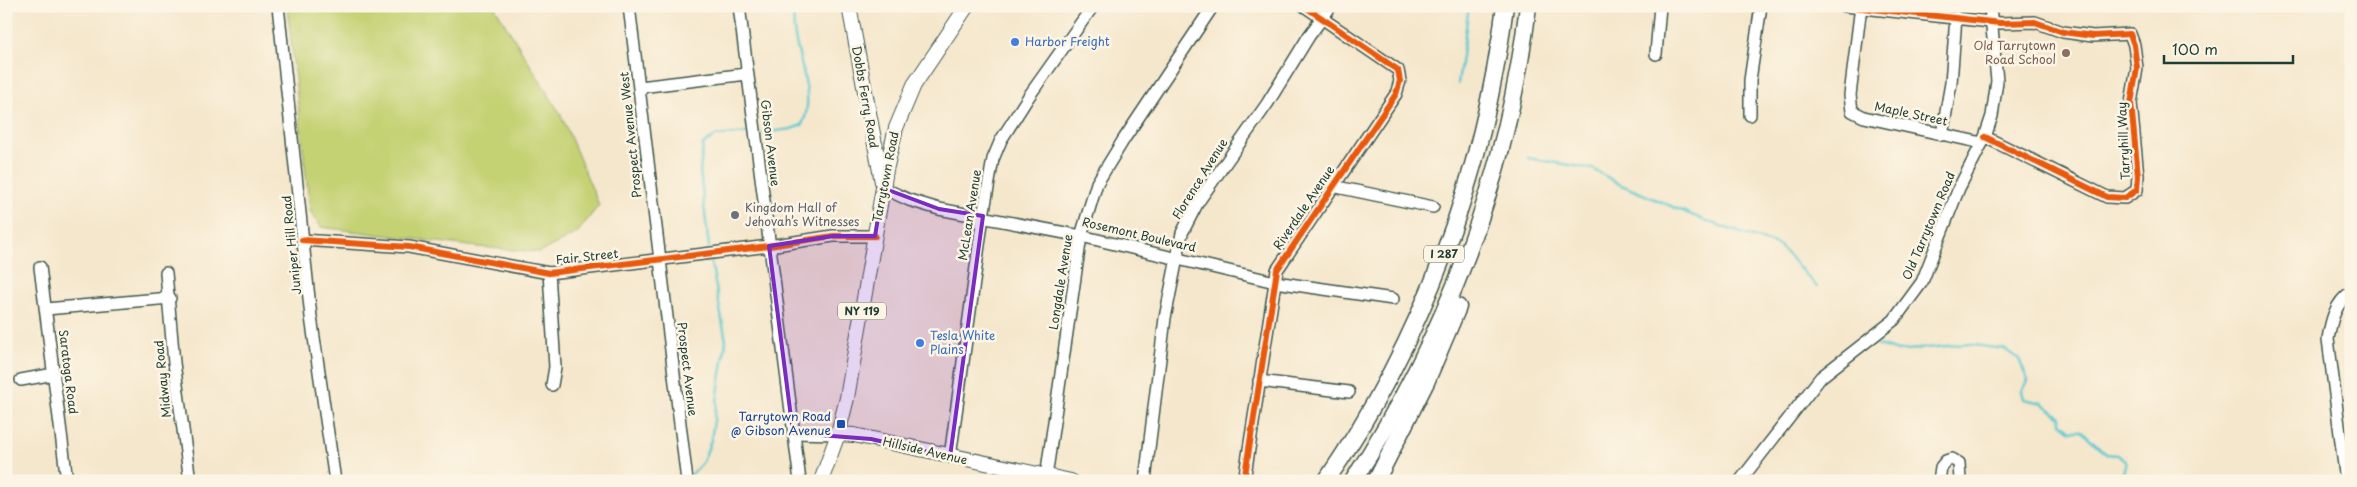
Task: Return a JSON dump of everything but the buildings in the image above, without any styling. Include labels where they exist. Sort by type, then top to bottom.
[{"type":"highway","name":"I 287","points":[[1326,481],[1364,421],[1394,366],[1444,254],[1464,195],[1480,137],[1494,77],[1505,6]]},
{"type":"highway","name":"I 287","points":[[1353,481],[1399,404],[1441,320],[1465,262],[1485,202],[1510,112],[1528,6]]},
{"type":"highway","points":[[1376,481],[1439,352],[1474,266],[1493,203],[1510,112]]},
{"type":"main road","name":"Dobbs Ferry Road","points":[[849,6],[877,166],[883,188]]},
{"type":"main road","name":"Tarrytown Road","points":[[821,481],[838,434],[850,383],[892,142],[907,99],[967,6]]},
{"type":"main road","name":"Hillside Avenue","points":[[838,434],[854,435],[950,457],[1071,481]]},
{"type":"street","name":"Juniper Hill Road","points":[[278,6],[302,240],[335,481]]},
{"type":"street","name":"Prospect Avenue West","points":[[629,6],[659,260]]},
{"type":"street","name":"Gibson Avenue","points":[[740,6],[800,481]]},
{"type":"street","name":"McLean Avenue","points":[[950,457],[990,172],[1001,140],[1029,96],[1093,6]]},
{"type":"street","name":"Longdale Avenue","points":[[1046,477],[1082,236],[1097,184],[1124,139],[1213,6]]},
{"type":"street","points":[[1304,6],[1322,19]]},
{"type":"street","name":"Florence Avenue","points":[[1145,481],[1165,318],[1182,233],[1198,202],[1267,104],[1331,6]]},
{"type":"street","points":[[1656,54],[1660,6]]},
{"type":"street","points":[[1750,115],[1750,80],[1761,6]]},
{"type":"street","points":[[1845,6],[1992,22]]},
{"type":"street","name":"Old Tarrytown Road","points":[[1740,481],[1821,377],[1887,326],[1914,296],[1928,270],[1959,188],[1983,140],[1992,116],[1997,81],[1990,6]]},
{"type":"street","name":"Maple Street","points":[[1860,7],[1850,95],[1852,111],[1864,118],[1942,134],[1983,140]]},
{"type":"street","points":[[1942,134],[1951,82],[1956,17]]},
{"type":"street","name":"Riverdale Avenue","points":[[1244,481],[1277,270],[1283,258],[1396,94],[1400,81],[1398,70],[1322,19]]},
{"type":"street","name":"Tarryhill Way","points":[[1983,140],[2107,197],[2125,198],[2137,190],[2138,176],[2131,103],[2136,68],[2134,44],[2130,34],[2093,36],[2062,32],[2035,22],[1992,22]]},
{"type":"street","points":[[640,88],[748,74]]},
{"type":"street","points":[[1332,186],[1433,207]]},
{"type":"street","name":"Rosemont Boulevard","points":[[883,188],[909,200],[938,209],[1082,236],[1274,282],[1393,299]]},
{"type":"street","name":"Fair Street","points":[[302,240],[409,247],[549,272],[659,260],[833,236],[875,236]]},
{"type":"street","name":"Prospect Avenue","points":[[659,260],[687,481]]},
{"type":"street","name":"Saratoga Road","points":[[40,267],[67,481]]},
{"type":"street","points":[[549,272],[555,367],[552,385]]},
{"type":"street","name":"Midway Road","points":[[166,273],[170,298],[174,363],[190,481]]},
{"type":"street","points":[[2346,481],[2328,339],[2330,323],[2338,305],[2351,292]]},
{"type":"street","points":[[46,309],[170,298]]},
{"type":"street","points":[[21,380],[54,374]]},
{"type":"street","points":[[1259,381],[1349,392]]},
{"type":"street","points":[[793,433],[838,434]]},
{"type":"street","points":[[1939,481],[1941,467],[1946,461],[1952,459],[1959,463],[1960,481]]},
{"type":"highlighted area","points":[[883,188],[939,209],[983,216],[950,457],[871,439],[793,433],[769,246],[833,236],[875,236]]},
{"type":"green space","points":[[287,6],[494,6],[561,115],[599,205],[577,233],[540,252],[477,247],[321,227],[310,211]]},
{"type":"waterway","points":[[762,133],[791,129],[802,125],[806,111],[805,81],[793,21],[795,6]]},
{"type":"waterway","points":[[1458,84],[1469,6]]},
{"type":"waterway","points":[[709,247],[700,171],[703,145],[715,136],[748,133]]},
{"type":"waterway","points":[[1528,158],[1593,169],[1619,184],[1706,221],[1780,246],[1817,287]]},
{"type":"waterway","points":[[691,475],[703,462],[711,440],[726,341],[711,261]]},
{"type":"waterway","points":[[1878,345],[1898,351],[1966,344],[2004,349],[2019,359],[2028,381],[2022,391],[2024,399],[2042,403],[2061,417],[2061,423],[2071,431],[2082,431],[2106,454],[2118,455],[2126,461],[2121,481]]},
{"type":"cycle path","points":[[1244,481],[1277,270],[1396,94],[1400,81],[1398,70],[1304,6]]},
{"type":"cycle path","points":[[1845,6],[2000,23],[2035,22],[2063,32],[2093,36],[2130,34],[2134,45],[2137,68],[2131,103],[2138,176],[2137,190],[2125,198],[2107,197],[1985,137]]},
{"type":"cycle path","points":[[302,240],[409,247],[549,273],[769,246],[833,236],[875,236]]},
{"type":"place","name":"Harbor Freight","points":[[1015,42]]},
{"type":"place","name":"Old Tarrytown Road School","points":[[2066,53]]},
{"type":"place","name":"Kingdom Hall of Jehovah’s Witnesses","points":[[735,215]]},
{"type":"place","name":"Tesla White Plains","points":[[920,343]]},
{"type":"place","name":"Tarrytown Road @ Gibson Avenue","points":[[841,424]]}]
